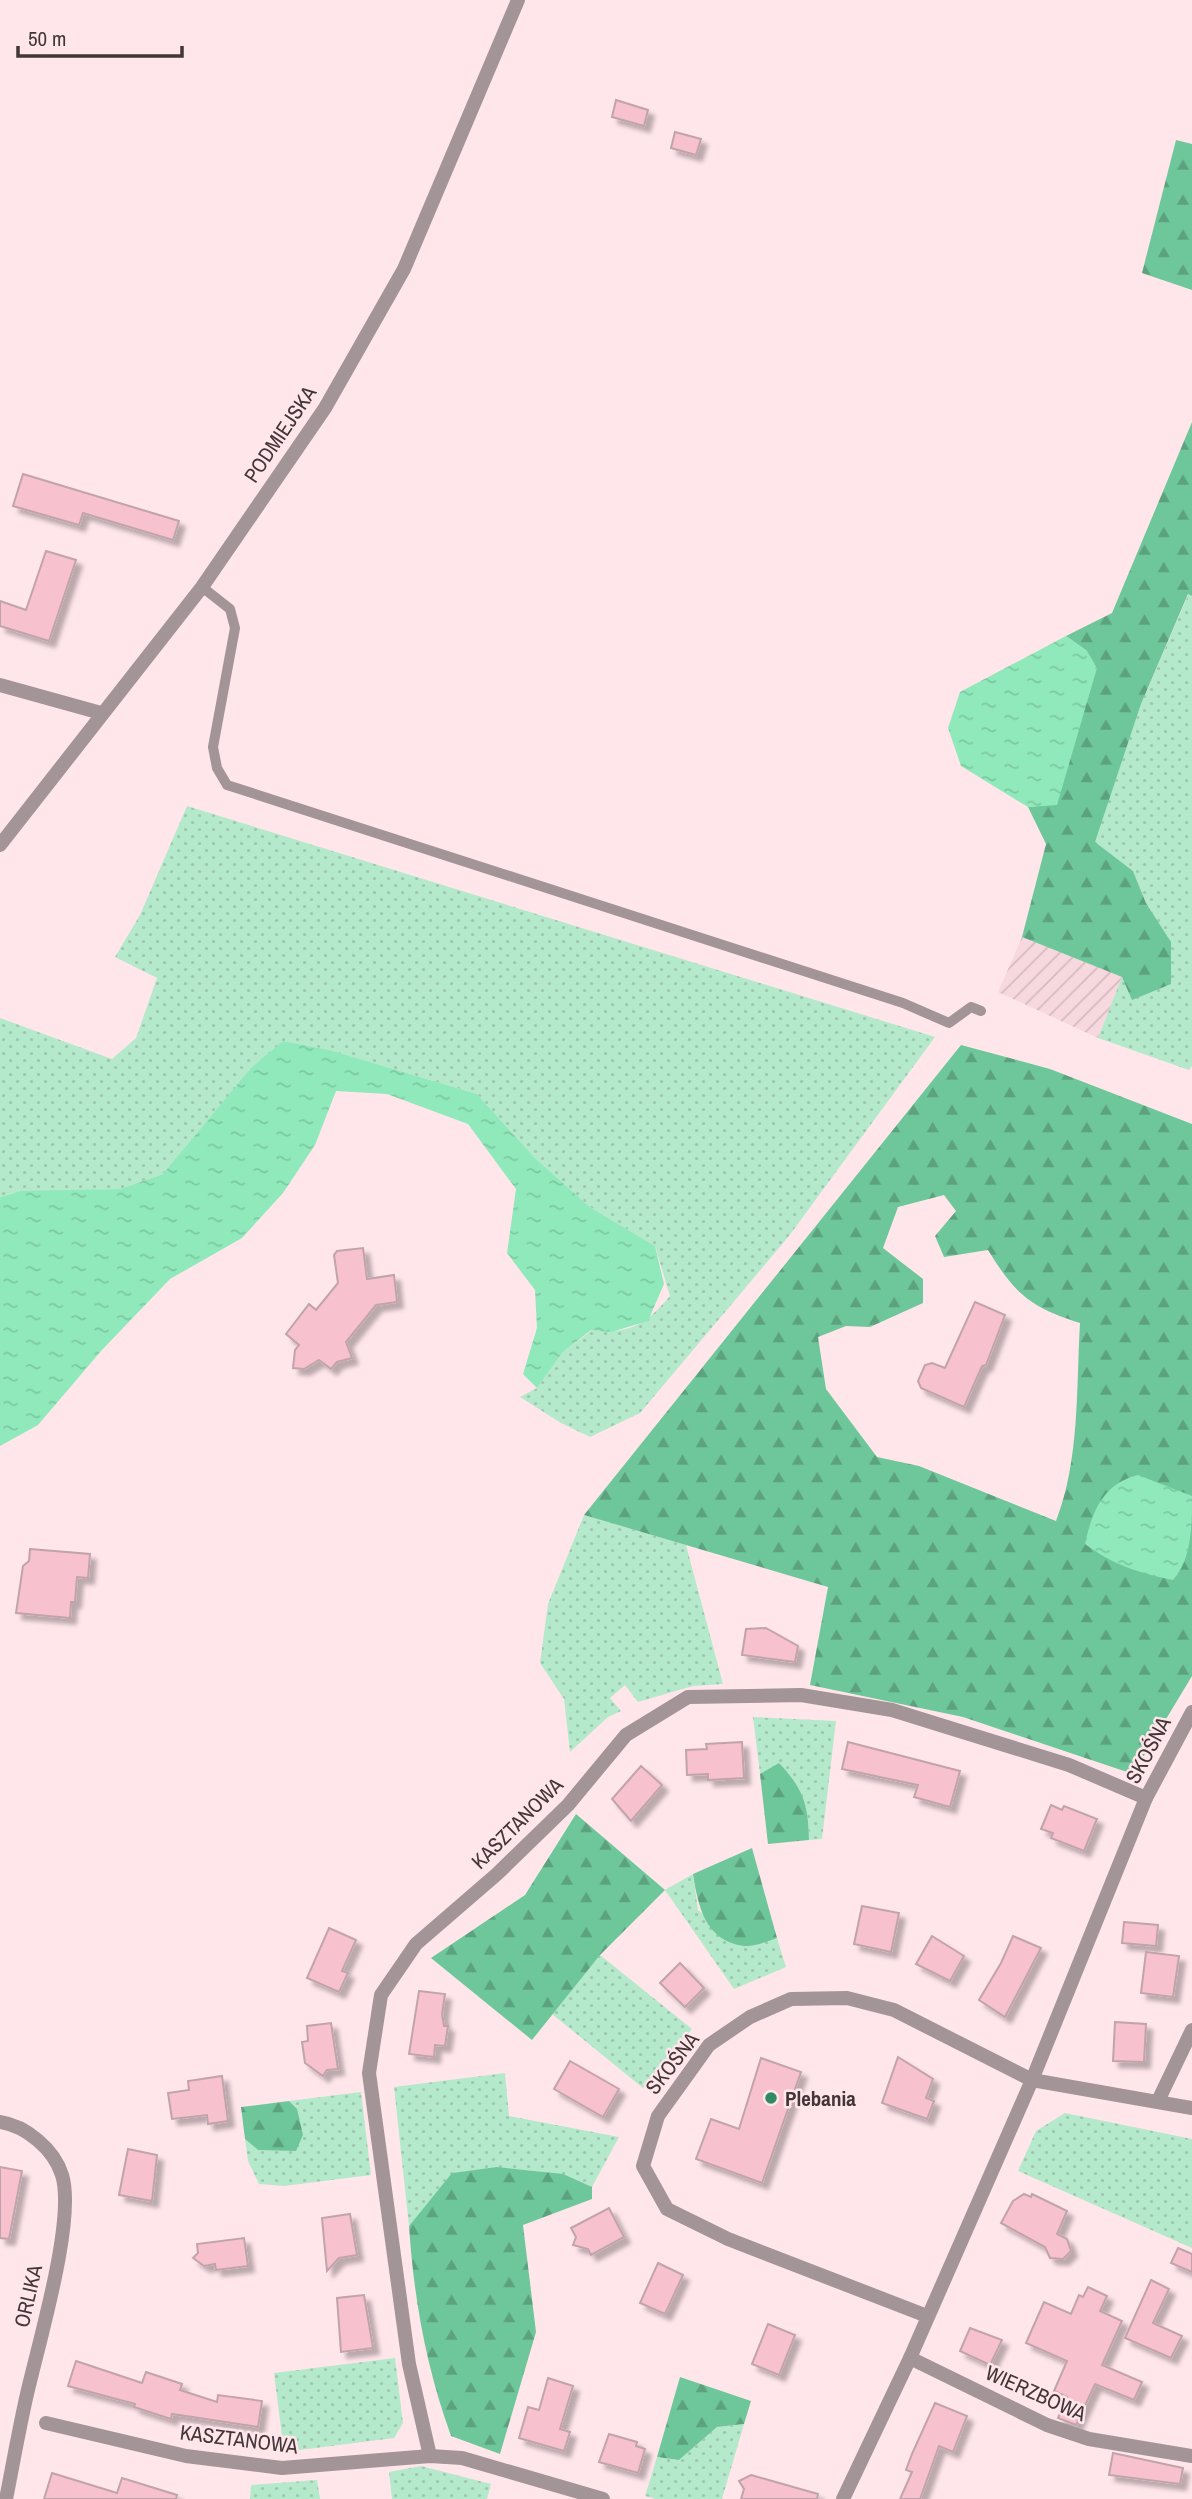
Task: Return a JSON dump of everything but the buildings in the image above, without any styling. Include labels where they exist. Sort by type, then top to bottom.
[{"type":"street","name":"PODMIEJSKA","points":[[0,845],[202,587],[325,408],[404,270],[518,0]]},
{"type":"street","points":[[0,685],[101,713]]},
{"type":"street","name":"KASZTANOWA","points":[[430,2456],[409,2364],[369,2073],[381,1995],[416,1944],[497,1874],[568,1805],[626,1735],[688,1697],[801,1695],[892,1710],[1069,1765],[1146,1798]]},
{"type":"street","name":"SKOŚNA","points":[[844,2499],[910,2358],[1032,2080],[1146,1798],[1192,1712]]},
{"type":"street","name":"SKOŚNA","points":[[927,2316],[728,2239],[667,2209],[643,2166],[658,2116],[709,2045],[750,2017],[791,1999],[847,1998],[894,2010],[1032,2080]]},
{"type":"street","points":[[1158,2101],[1192,2030]]},
{"type":"street","points":[[1032,2080],[1192,2108]]},
{"type":"street","name":"ORLIKA","points":[[0,2122],[9,2123],[45,2145],[62,2175],[64,2212],[57,2264],[6,2499]]},
{"type":"street","name":"WIERZBOWA","points":[[910,2358],[1058,2428],[1089,2439],[1192,2456]]},
{"type":"street","name":"KASZTANOWA","points":[[46,2423],[186,2456],[282,2468],[430,2456],[462,2458],[603,2499]]},
{"type":"lane","points":[[202,587],[230,609],[235,628],[213,747],[217,768],[227,785],[903,1003],[950,1023],[971,1007],[981,1011]]},
{"type":"shaded area","points":[[1189,593],[1192,596],[1192,1066],[1189,1070],[1098,1038],[1122,977],[1171,943],[1146,903],[1133,871],[1094,842],[1141,704]]},
{"type":"shaded area","points":[[187,806],[935,1037],[789,1236],[640,1413],[590,1437],[561,1423],[520,1397],[537,1388],[562,1353],[592,1330],[627,1329],[645,1321],[670,1296],[655,1246],[590,1207],[535,1158],[477,1094],[330,1050],[283,1041],[163,1174],[120,1189],[13,1193],[0,1197],[0,1018],[112,1059],[136,1038],[157,978],[115,957],[140,915]]},
{"type":"shaded area","points":[[1022,937],[1122,977],[1098,1038],[998,992]]},
{"type":"shaded area","points":[[584,1515],[686,1545],[723,1684],[693,1686],[638,1702],[625,1685],[610,1698],[621,1711],[608,1717],[570,1752],[564,1699],[540,1663],[548,1604]]},
{"type":"shaded area","points":[[753,1717],[836,1721],[822,1839],[809,1840],[803,1799],[794,1782],[779,1764],[760,1774]]},
{"type":"shaded area","points":[[693,1874],[698,1910],[744,1946],[777,1938],[786,1967],[734,1989],[665,1890]]},
{"type":"shaded area","points":[[600,1955],[692,2029],[643,2088],[552,2014]]},
{"type":"shaded area","points":[[505,2073],[509,2116],[619,2137],[592,2187],[558,2175],[523,2170],[488,2169],[453,2173],[409,2226],[394,2087]]},
{"type":"shaded area","points":[[361,2092],[371,2175],[284,2186],[259,2184],[248,2161],[245,2139],[258,2150],[297,2110],[289,2101]]},
{"type":"shaded area","points":[[1065,2113],[1192,2139],[1192,2248],[1018,2171],[1036,2131]]},
{"type":"shaded area","points":[[395,2358],[403,2423],[394,2438],[284,2452],[274,2373]]},
{"type":"shaded area","points":[[744,2424],[722,2499],[656,2499],[645,2496],[657,2457],[679,2460],[717,2427]]},
{"type":"shaded area","points":[[421,2466],[491,2484],[487,2499],[392,2499],[389,2472]]},
{"type":"shaded area","points":[[317,2480],[320,2499],[250,2499],[251,2485]]},
{"type":"green space","points":[[1176,140],[1192,144],[1192,290],[1142,273]]},
{"type":"green space","points":[[1192,422],[1192,596],[1188,594],[1141,704],[1095,842],[1133,871],[1146,903],[1171,942],[1171,984],[1132,1000],[1122,977],[1022,937],[1046,844],[1028,807],[1057,804],[1087,651],[1066,636],[1112,613]]},
{"type":"green space","points":[[961,1045],[1050,1069],[1192,1124],[1192,1676],[1133,1774],[963,1717],[810,1685],[828,1587],[584,1515]],"holes":[[[944,1195],[956,1211],[935,1236],[944,1257],[988,1250],[1007,1278],[1025,1297],[1048,1311],[1080,1323],[1073,1449],[1064,1497],[1056,1521],[919,1466],[877,1457],[826,1389],[818,1337],[846,1326],[870,1327],[923,1303],[923,1279],[883,1248],[898,1207]]]},
{"type":"green space","points":[[779,1763],[794,1781],[803,1798],[809,1840],[768,1844],[760,1774]]},
{"type":"green space","points":[[576,1814],[665,1890],[600,1955],[532,2040],[431,1958],[525,1895]]},
{"type":"green space","points":[[752,1848],[777,1938],[744,1946],[731,1943],[712,1929],[701,1910],[693,1874]]},
{"type":"green space","points":[[289,2101],[297,2109],[303,2135],[296,2151],[258,2150],[245,2139],[241,2107]]},
{"type":"green space","points":[[497,2167],[563,2174],[592,2187],[592,2199],[523,2225],[536,2332],[500,2454],[451,2436],[422,2332],[409,2226],[452,2173]]},
{"type":"green space","points":[[680,2377],[751,2401],[744,2424],[717,2427],[679,2460],[657,2457]]},
{"type":"water","points":[[1066,636],[1087,651],[1097,668],[1057,805],[1028,807],[961,766],[948,728],[960,692]]},
{"type":"water","points":[[283,1041],[330,1050],[477,1094],[535,1158],[590,1207],[655,1246],[664,1284],[648,1321],[611,1332],[591,1330],[562,1353],[537,1388],[523,1374],[537,1328],[535,1290],[507,1253],[516,1189],[468,1124],[387,1094],[336,1091],[315,1145],[283,1193],[242,1238],[170,1279],[101,1351],[38,1425],[0,1446],[0,1197],[21,1191],[120,1189],[163,1174],[251,1068]]},
{"type":"water","points":[[1138,1475],[1192,1496],[1187,1552],[1173,1580],[1127,1567],[1106,1558],[1085,1544],[1091,1521],[1101,1500],[1116,1485]]},
{"type":"place","name":"Plebania","points":[[771,2098]]}]
